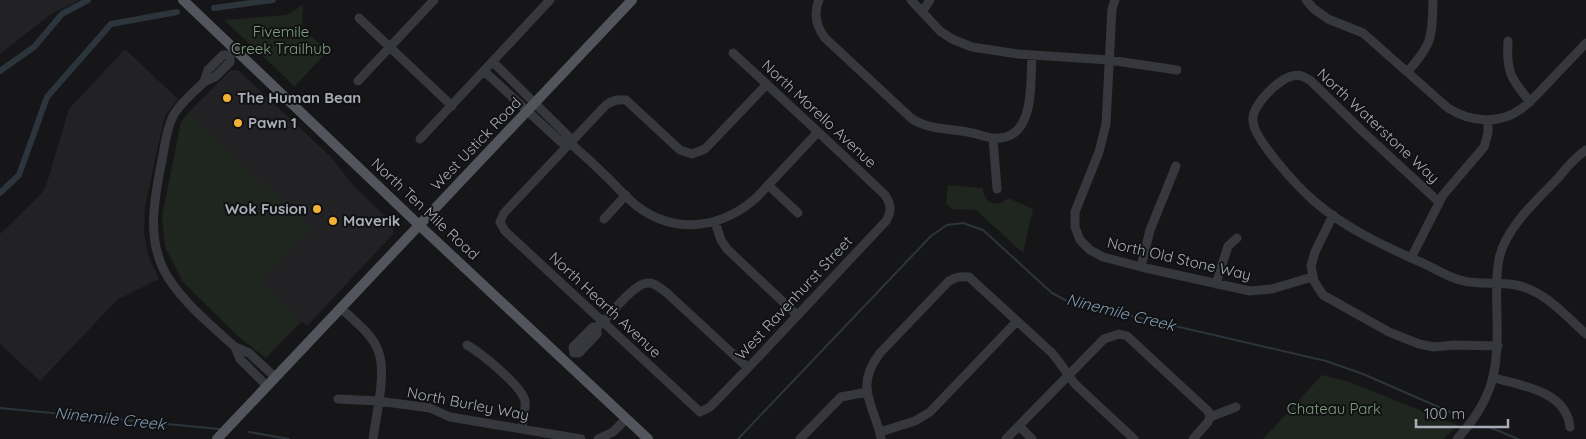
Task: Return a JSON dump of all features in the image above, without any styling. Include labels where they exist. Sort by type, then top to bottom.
[{"type":"main road","name":"North Ten Mile Road","points":[[182,0],[233,52],[648,439]]},
{"type":"main road","name":"West Ustick Road","points":[[217,439],[632,0]]},
{"type":"street","points":[[358,81],[434,0]]},
{"type":"street","points":[[420,139],[550,0]]},
{"type":"street","points":[[819,0],[816,18],[825,38],[911,118],[923,126],[967,132],[993,138],[1010,136],[1022,126],[1025,120],[1032,55]]},
{"type":"street","points":[[910,0],[940,31],[965,45],[979,49],[1032,55],[1109,60],[1177,70]]},
{"type":"street","points":[[922,12],[930,0]]},
{"type":"street","name":"North Old Stone Way","points":[[1115,0],[1112,9],[1107,110],[1103,138],[1077,206],[1075,227],[1080,240],[1090,250],[1103,257],[1216,284],[1257,291],[1272,289],[1312,278]]},
{"type":"street","points":[[1306,0],[1314,9],[1328,19],[1363,33],[1454,112],[1467,117],[1488,120],[1509,116],[1522,109],[1586,43]]},
{"type":"street","points":[[1408,71],[1422,55],[1429,42],[1432,28],[1433,0]]},
{"type":"street","points":[[359,18],[452,106]]},
{"type":"street","points":[[1508,41],[1508,70],[1514,83],[1530,102]]},
{"type":"street","points":[[233,52],[223,55],[208,70],[204,82],[174,114],[168,126],[153,206],[155,242],[168,278],[186,300],[235,347],[249,353],[275,377]]},
{"type":"street","name":"North Morello Avenue","points":[[734,53],[885,195]]},
{"type":"street","points":[[493,62],[568,136],[570,143],[626,196],[642,210],[662,219],[690,224],[715,222],[746,206],[818,132]]},
{"type":"street","points":[[484,71],[561,142],[570,143]]},
{"type":"street","name":"North Waterstone Way","points":[[1333,215],[1304,192],[1281,167],[1256,132],[1252,121],[1254,109],[1259,102],[1288,77],[1296,75],[1311,80],[1439,202]]},
{"type":"street","points":[[570,143],[606,105],[619,99],[626,100],[680,150],[692,154],[704,150],[767,84]]},
{"type":"street","points":[[1410,258],[1447,188],[1484,147],[1488,133],[1488,120]]},
{"type":"street","points":[[993,138],[997,189]]},
{"type":"street","name":"North Hearth Avenue","points":[[570,143],[504,213],[500,222],[505,230],[600,324],[700,412]]},
{"type":"street","points":[[1457,439],[1479,413],[1494,378],[1498,346],[1496,283],[1500,258],[1507,238],[1531,206],[1578,156],[1586,150]]},
{"type":"street","points":[[1141,267],[1150,230],[1176,166]]},
{"type":"street","points":[[768,185],[798,213]]},
{"type":"street","name":"West Ravenhurst Street","points":[[700,412],[710,407],[748,368],[886,221],[891,208],[885,195]]},
{"type":"street","points":[[604,218],[626,196]]},
{"type":"street","points":[[1498,346],[1454,345],[1434,347],[1410,341],[1389,332],[1324,295],[1312,278],[1312,259],[1333,215],[1392,250],[1460,280],[1474,283],[1516,284],[1537,292],[1554,304],[1586,334]]},
{"type":"street","points":[[715,222],[721,240],[727,248],[797,315]]},
{"type":"street","points":[[1216,284],[1228,246],[1237,238]]},
{"type":"street","points":[[1017,322],[930,412],[881,436],[867,392],[870,372],[880,353],[949,282],[955,277],[962,276],[969,277],[1052,353],[1061,363],[1068,376],[1134,439]]},
{"type":"street","points":[[566,362],[574,353],[579,353],[598,334],[600,324],[637,287],[646,283],[655,284],[667,293],[748,368]]},
{"type":"street","points":[[341,308],[370,336],[381,358],[382,371],[373,439]]},
{"type":"street","points":[[1006,439],[1104,339],[1119,334],[1127,336],[1208,412],[1210,417]]},
{"type":"street","points":[[466,346],[479,352],[522,394],[525,408],[522,429]]},
{"type":"street","points":[[235,347],[240,359],[267,386]]},
{"type":"street","points":[[1494,378],[1538,390],[1549,396],[1566,411],[1570,427]]},
{"type":"street","points":[[800,439],[841,397],[867,392]]},
{"type":"street","name":"North Burley Way","points":[[338,398],[430,408],[450,417],[582,439]]},
{"type":"street","points":[[1193,439],[1210,417],[1236,407]]},
{"type":"street","points":[[598,439],[612,432],[626,418]]},
{"type":"street","points":[[1018,426],[1032,439]]},
{"type":"shaded area","points":[[0,0],[80,0],[51,14],[0,54]]},
{"type":"shaded area","points":[[125,49],[178,99],[167,113],[163,123],[145,207],[144,232],[148,255],[159,279],[117,300],[40,381],[0,344],[0,234],[40,195],[46,186],[69,109]]},
{"type":"shaded area","points":[[231,70],[239,71],[331,157],[353,185],[393,224],[393,234],[307,326],[261,283],[310,229],[189,112]]},
{"type":"green space","name":"Fivemile Creek Trailhub","points":[[303,5],[302,28],[328,51],[294,87],[224,20],[286,15]]},
{"type":"green space","points":[[189,112],[311,229],[262,282],[302,321],[266,358],[240,338],[183,282],[165,247],[162,216],[181,122]]},
{"type":"green space","points":[[948,185],[983,188],[988,201],[992,203],[1000,203],[1008,198],[1033,209],[1023,253],[976,210],[952,209],[946,203]]},
{"type":"green space","name":"Chateau Park","points":[[1322,375],[1347,381],[1457,425],[1444,439],[1263,439]]},
{"type":"waterway","points":[[0,71],[34,47],[62,14],[88,0]]},
{"type":"waterway","points":[[214,8],[273,0]]},
{"type":"waterway","points":[[0,193],[19,175],[47,97],[111,24],[177,12]]},
{"type":"waterway","name":"Ninemile Creek","points":[[738,439],[931,236],[947,225],[963,223],[983,230],[1052,293],[1067,301],[1326,361],[1363,374],[1457,415]]},
{"type":"waterway","name":"Ninemile Creek","points":[[0,408],[219,429]]},
{"type":"waterway","name":"Ninemile Creek","points":[[1489,427],[1518,439]]},
{"type":"waterway","name":"Ninemile Creek","points":[[249,432],[289,439]]},
{"type":"place","name":"The Human Bean","points":[[227,98]]},
{"type":"place","name":"Pawn 1","points":[[238,123]]},
{"type":"place","name":"Wok Fusion","points":[[317,209]]},
{"type":"place","name":"Maverik","points":[[333,221]]}]
